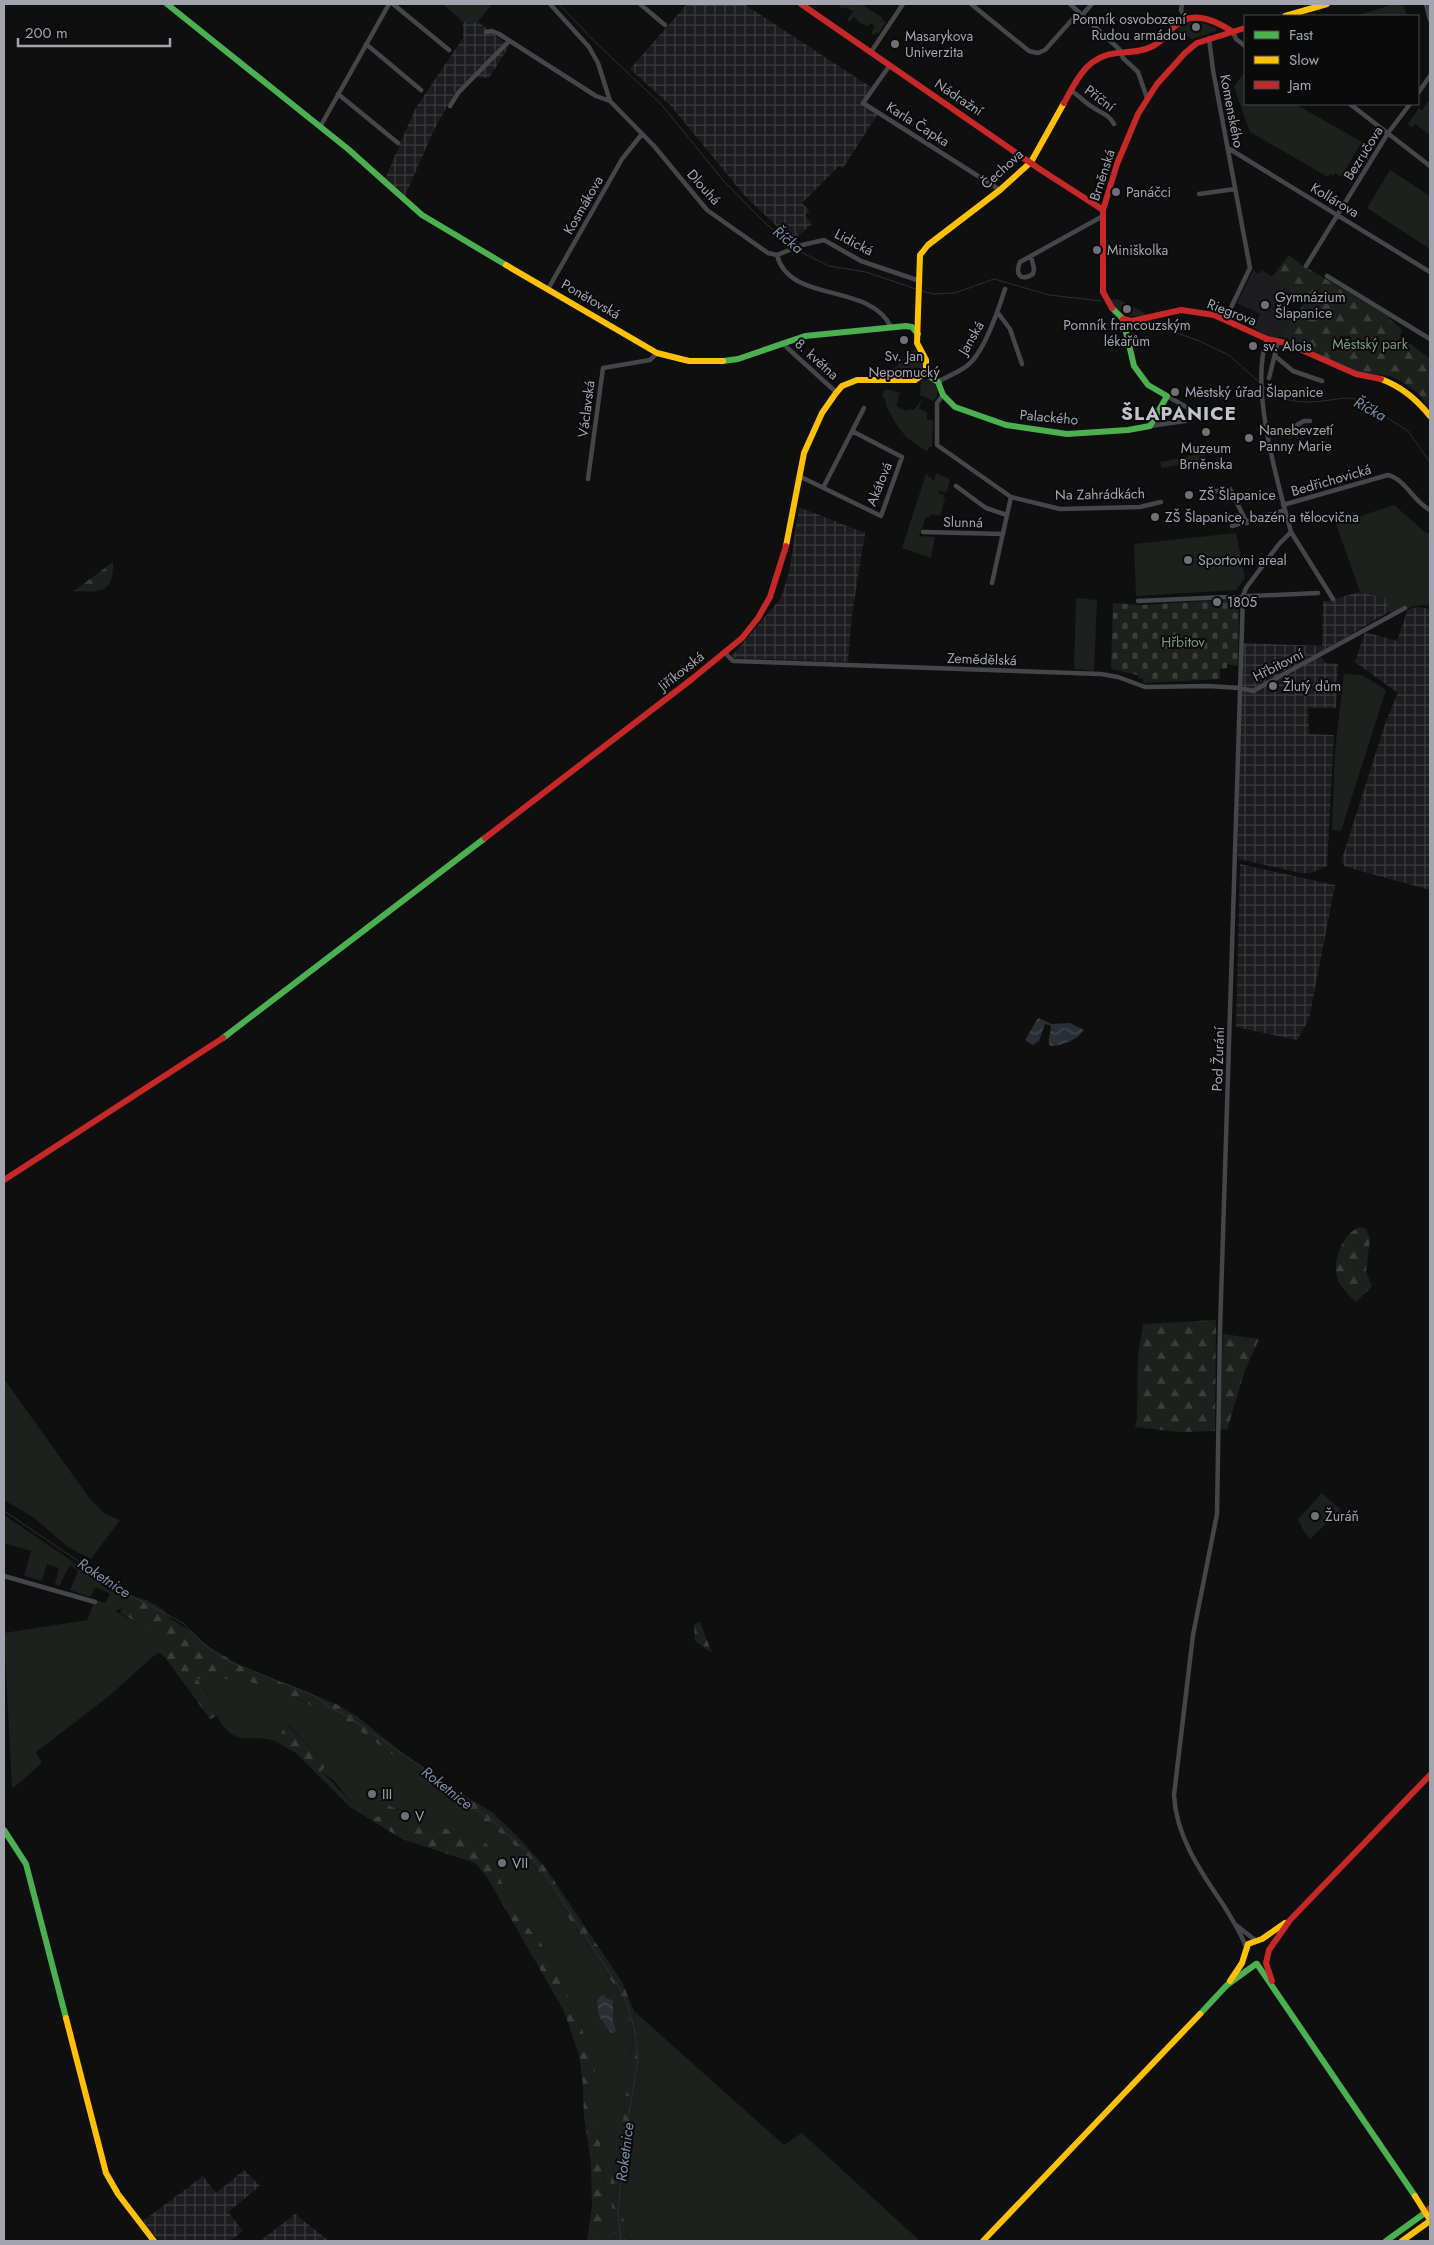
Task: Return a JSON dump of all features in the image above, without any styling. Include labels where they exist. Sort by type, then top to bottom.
[{"type":"main road","name":"Ponětovská","points":[[167,4],[320,127],[422,215],[657,354],[689,361],[720,361],[738,358],[805,336],[899,326]]},
{"type":"main road","name":"Nádražní","points":[[801,4],[1032,162],[1103,213]]},
{"type":"main road","points":[[1288,15],[1327,4]]},
{"type":"main road","points":[[1184,18],[1192,17],[1225,26],[1233,32]]},
{"type":"main road","name":"Čechova","points":[[925,373],[927,366],[919,350],[918,334],[920,255],[928,245],[1000,190],[1032,162],[1082,71],[1091,61],[1101,56],[1150,48],[1163,40],[1184,18]]},
{"type":"main road","name":"Brněnská","points":[[1124,319],[1110,306],[1103,292],[1103,213],[1117,164],[1138,114],[1167,71],[1197,44],[1209,38],[1244,28]]},
{"type":"main road","points":[[899,326],[912,321],[919,309]]},
{"type":"main road","name":"Riegrova","points":[[1124,319],[1132,321],[1181,310],[1214,315],[1267,339],[1286,343],[1356,374],[1397,385],[1416,399],[1430,416]]},
{"type":"main road","points":[[1124,319],[1131,360],[1134,366],[1148,385],[1167,396],[1150,426]]},
{"type":"main road","points":[[899,326],[912,326],[918,334]]},
{"type":"main road","points":[[836,392],[848,382],[892,379],[914,380],[925,373],[938,382],[943,395]]},
{"type":"main road","name":"Jiříkovská","points":[[4,1180],[234,1030],[742,638],[773,593],[779,576],[799,476],[809,438],[836,392]]},
{"type":"main road","name":"Palackého","points":[[943,395],[955,407],[1006,425],[1053,433],[1128,430],[1150,426]]},
{"type":"main road","points":[[1273,1984],[1266,1960],[1269,1950],[1290,1920],[1430,1775]]},
{"type":"main road","points":[[4,1830],[26,1864],[106,2173],[118,2194],[154,2241]]},
{"type":"main road","points":[[1227,1985],[1245,1951],[1257,1940],[1290,1920]]},
{"type":"main road","points":[[1257,1940],[1264,1943],[1269,1950]]},
{"type":"main road","points":[[1245,1951],[1249,1961],[1256,1964],[1273,1984],[1415,2196],[1429,2221],[1402,2241]]},
{"type":"main road","points":[[983,2241],[1227,1985],[1256,1964],[1266,1960]]},
{"type":"main road","points":[[1386,2241],[1422,2214]]},
{"type":"street","points":[[320,127],[389,4]]},
{"type":"street","points":[[394,4],[449,50]]},
{"type":"street","points":[[550,4],[589,47],[598,63],[610,100]]},
{"type":"street","points":[[640,4],[665,24]]},
{"type":"street","points":[[871,52],[903,4]]},
{"type":"street","points":[[971,4],[1029,51],[1038,53],[1045,50],[1092,4]]},
{"type":"street","points":[[1070,4],[1122,53],[1123,58],[1138,72],[1147,98]]},
{"type":"street","points":[[1182,4],[1181,10],[1184,18]]},
{"type":"street","points":[[1426,4],[1430,20]]},
{"type":"street","name":"Dlouhá","points":[[486,32],[492,31],[499,34],[596,96],[610,100],[654,146],[707,210],[768,253],[777,255]]},
{"type":"street","points":[[1233,32],[1236,39],[1244,45]]},
{"type":"street","name":"Komenského","points":[[1209,38],[1213,70],[1250,268],[1225,320]]},
{"type":"street","points":[[450,106],[458,93],[509,41]]},
{"type":"street","points":[[366,44],[421,90]]},
{"type":"street","name":"Karla Čapka","points":[[890,65],[863,103],[1000,190]]},
{"type":"street","points":[[1419,92],[1430,76]]},
{"type":"street","name":"Příční","points":[[1071,91],[1083,98],[1090,106],[1105,113],[1112,119],[1114,124]]},
{"type":"street","points":[[338,94],[398,143]]},
{"type":"street","points":[[1351,105],[1430,166]]},
{"type":"street","name":"Bezručova","points":[[1306,266],[1388,133],[1409,105]]},
{"type":"street","name":"Kosmákova","points":[[548,289],[622,159],[642,134]]},
{"type":"street","name":"Kollárova","points":[[1228,148],[1430,272]]},
{"type":"street","points":[[1199,194],[1235,189]]},
{"type":"street","points":[[1031,256],[1034,269],[1033,274],[1028,278],[1022,277],[1018,274],[1017,269],[1020,262],[1103,213]]},
{"type":"street","name":"Lidická","points":[[777,255],[802,245],[824,240],[861,261],[920,284]]},
{"type":"street","points":[[777,255],[779,266],[784,271],[806,284],[871,306],[883,314],[891,327]]},
{"type":"street","points":[[1327,276],[1430,339]]},
{"type":"street","name":"Janská","points":[[938,382],[967,367],[974,360],[998,312],[1005,288]]},
{"type":"street","points":[[998,312],[1010,329],[1022,364]]},
{"type":"street","points":[[1267,339],[1264,346],[1261,377],[1274,470],[1290,532],[1333,599]]},
{"type":"street","points":[[1269,378],[1278,342]]},
{"type":"street","name":"8. května","points":[[782,343],[836,392]]},
{"type":"street","name":"Václavská","points":[[588,479],[603,368],[650,360],[657,354]]},
{"type":"street","points":[[1275,356],[1294,371],[1322,381]]},
{"type":"street","name":"Na Zahrádkách","points":[[943,395],[937,403],[937,445],[1011,498],[1060,509],[1140,507],[1161,502]]},
{"type":"street","points":[[1150,426],[1185,421],[1189,418],[1188,408],[1167,396]]},
{"type":"street","points":[[824,486],[864,408]]},
{"type":"street","points":[[1268,433],[1288,430],[1304,421],[1310,421]]},
{"type":"street","name":"Akátová","points":[[799,476],[824,486],[882,516],[902,457],[852,430]]},
{"type":"street","name":"Bedřichovická","points":[[1284,507],[1388,475],[1394,476],[1418,501],[1430,510]]},
{"type":"street","points":[[956,486],[986,508],[1008,515]]},
{"type":"street","points":[[1211,492],[1230,489],[1247,523]]},
{"type":"street","points":[[992,583],[1011,498]]},
{"type":"street","points":[[1232,526],[1247,523],[1284,507]]},
{"type":"street","name":"Slunná","points":[[923,532],[1003,534]]},
{"type":"street","name":"Hřbitovní","points":[[1290,532],[1246,588],[1243,596],[1240,688],[1252,691],[1405,608]]},
{"type":"street","points":[[1138,600],[1318,593]]},
{"type":"street","name":"Zemědělská","points":[[724,652],[733,661],[1111,674],[1146,687],[1208,686],[1240,688]]},
{"type":"street","name":"Pod Žurání","points":[[1235,1924],[1182,1837],[1174,1795],[1193,1635],[1217,1514],[1240,688]]},
{"type":"street","points":[[4,1576],[95,1602]]},
{"type":"street","points":[[1235,1924],[1257,1940]]},
{"type":"street","points":[[1235,1924],[1245,1951]]},
{"type":"shaded area","points":[[687,4],[744,4],[875,90],[865,104],[879,112],[843,168],[839,166],[802,203],[810,211],[805,215],[812,224],[794,239],[788,237],[744,195],[671,106],[630,69]]},
{"type":"shaded area","points":[[463,22],[478,22],[509,46],[489,78],[471,77],[454,94],[434,130],[405,196],[385,179],[415,109],[463,38]]},
{"type":"shaded area","name":"Gymnázium Šlapanice","points":[[1253,270],[1259,274],[1262,270],[1279,281],[1284,285],[1282,287],[1294,295],[1287,307],[1294,312],[1282,337],[1271,338],[1254,328],[1260,314],[1237,303]]},
{"type":"shaded area","points":[[799,507],[865,533],[852,614],[848,662],[730,658],[781,598],[789,572]]},
{"type":"shaded area","points":[[1360,592],[1385,598],[1392,610],[1319,653],[1325,663],[1338,664],[1336,708],[1308,708],[1309,734],[1334,735],[1327,866],[1311,873],[1301,873],[1238,859],[1239,732],[1243,643],[1322,646],[1323,602]]},
{"type":"shaded area","points":[[1418,607],[1430,609],[1430,890],[1346,867],[1341,862],[1386,721],[1398,693],[1355,662],[1365,632],[1397,641],[1408,609]]},
{"type":"shaded area","points":[[1240,864],[1335,885],[1309,1019],[1297,1040],[1236,1027]]},
{"type":"shaded area","points":[[244,2170],[260,2186],[228,2212],[243,2231],[230,2241],[159,2241],[143,2221],[203,2176],[216,2193]]},
{"type":"shaded area","points":[[295,2214],[329,2241],[260,2241]]},
{"type":"green space","points":[[443,4],[492,4],[478,22],[463,22]]},
{"type":"green space","points":[[840,4],[861,4],[886,22],[878,34],[876,32],[874,35],[871,34],[875,26],[871,23],[869,26],[861,24],[854,17],[850,22],[847,20],[853,11],[845,7],[843,9],[839,6]]},
{"type":"green space","points":[[1388,4],[1403,4],[1407,15],[1358,15],[1388,6]]},
{"type":"green space","points":[[1194,20],[1216,28],[1216,31],[1192,39],[1177,29],[1184,23]]},
{"type":"green space","points":[[1244,72],[1244,105],[1297,105],[1362,142],[1341,177],[1335,173],[1333,176],[1330,174],[1328,177],[1250,132],[1234,87]]},
{"type":"green space","points":[[1430,99],[1430,135],[1415,124],[1412,127],[1408,124],[1419,108],[1422,110]]},
{"type":"green space","points":[[1390,170],[1430,196],[1430,249],[1367,208]]},
{"type":"green space","name":"Městský park","points":[[1289,255],[1302,265],[1386,315],[1402,330],[1400,335],[1430,359],[1430,409],[1419,394],[1401,381],[1390,376],[1357,372],[1282,337],[1294,312],[1298,314],[1305,301],[1282,287],[1283,285],[1272,277]]},
{"type":"green space","points":[[1110,299],[1120,300],[1145,313],[1139,316],[1123,314],[1115,309]]},
{"type":"green space","points":[[916,348],[924,363],[920,375],[911,378],[883,376],[882,374],[886,370],[892,370]]},
{"type":"green space","points":[[928,379],[934,383],[938,392],[934,401],[920,395],[921,381]]},
{"type":"green space","points":[[884,390],[900,393],[896,406],[907,411],[908,409],[914,410],[922,399],[919,409],[927,412],[927,420],[933,420],[932,447],[929,447],[927,451],[914,443],[900,429],[882,395]]},
{"type":"green space","points":[[1206,453],[1203,460],[1162,468],[1160,462]]},
{"type":"green space","points":[[936,473],[950,479],[947,492],[939,491],[938,493],[944,495],[943,498],[945,499],[940,516],[932,514],[926,517],[919,536],[935,537],[931,558],[902,548],[926,474],[934,481]]},
{"type":"green space","points":[[1394,505],[1426,533],[1430,533],[1430,606],[1415,606],[1392,615],[1385,598],[1360,592],[1336,524]]},
{"type":"green space","name":"Sportovni areal","points":[[1236,533],[1245,578],[1236,590],[1136,596],[1134,544]]},
{"type":"green space","points":[[113,562],[113,572],[108,586],[98,591],[74,591]]},
{"type":"green space","points":[[1076,598],[1097,600],[1094,671],[1074,669]]},
{"type":"green space","name":"Hřbitov","points":[[1239,599],[1238,666],[1227,664],[1227,668],[1220,669],[1220,679],[1143,683],[1143,679],[1138,678],[1138,675],[1111,669],[1113,603],[1143,605]]},
{"type":"green space","points":[[1344,674],[1362,675],[1386,690],[1341,831],[1332,830],[1335,750]]},
{"type":"green space","points":[[1361,1227],[1366,1229],[1370,1238],[1366,1272],[1372,1286],[1356,1302],[1345,1291],[1338,1280],[1336,1263],[1341,1247],[1349,1234]]},
{"type":"green space","points":[[1216,1320],[1215,1431],[1179,1432],[1135,1427],[1137,1417],[1138,1355],[1143,1324]]},
{"type":"green space","points":[[1223,1334],[1259,1339],[1244,1373],[1227,1430],[1220,1429]]},
{"type":"green space","points":[[4,1379],[90,1499],[105,1514],[120,1520],[91,1559],[68,1547],[33,1517],[4,1500]]},
{"type":"green space","points":[[1322,1493],[1341,1510],[1310,1539],[1298,1519]]},
{"type":"green space","points":[[4,1515],[66,1557],[139,1614],[122,1608],[115,1611],[145,1628],[169,1652],[164,1657],[160,1653],[156,1654],[109,1696],[36,1752],[42,1763],[12,1789],[4,1633],[87,1620],[95,1600],[105,1603],[110,1594],[96,1587],[90,1597],[70,1590],[78,1571],[70,1565],[59,1586],[55,1584],[59,1568],[47,1564],[42,1581],[24,1576],[31,1551],[4,1543]]},
{"type":"green space","points":[[66,1557],[119,1593],[147,1600],[164,1610],[171,1619],[195,1634],[209,1647],[248,1670],[296,1687],[338,1705],[358,1717],[400,1751],[463,1795],[492,1812],[545,1867],[622,1982],[634,2011],[638,2055],[620,2205],[629,2241],[615,2241],[610,2184],[620,2145],[633,2037],[620,1994],[527,1856],[503,1835],[341,1717],[322,1714],[306,1702],[262,1685],[236,1679],[197,1679],[209,1697],[217,1716],[210,1719],[164,1656],[169,1652],[164,1646],[147,1630],[120,1613],[122,1608],[137,1613]]},
{"type":"green space","points":[[700,1622],[712,1653],[695,1641],[694,1624]]},
{"type":"green space","points":[[196,1679],[236,1679],[262,1685],[306,1702],[322,1714],[341,1717],[503,1835],[527,1856],[620,1994],[633,2037],[620,2145],[610,2184],[615,2241],[601,2241],[606,2207],[600,2142],[590,2105],[597,2076],[578,2016],[541,1943],[513,1909],[499,1876],[499,1859],[484,1841],[431,1824],[389,1805],[377,1817],[354,1805],[333,1780],[321,1771],[327,1765],[287,1724],[277,1742],[268,1739],[235,1736],[221,1723],[207,1693]]},
{"type":"green space","points":[[286,1724],[327,1765],[321,1771],[354,1805],[377,1817],[388,1805],[431,1824],[484,1841],[499,1859],[499,1876],[513,1909],[541,1943],[578,2016],[597,2076],[590,2105],[600,2142],[606,2207],[601,2241],[587,2241],[592,2206],[591,2163],[584,2117],[583,2085],[579,2055],[564,2011],[487,1877],[475,1863],[402,1839],[350,1807],[296,1753],[277,1742]]},
{"type":"green space","points":[[634,2011],[784,2145],[802,2133],[920,2241],[629,2241],[620,2205],[638,2055]]},
{"type":"water","points":[[1038,1018],[1052,1024],[1070,1023],[1084,1030],[1069,1042],[1050,1046],[1051,1028],[1050,1025],[1045,1024],[1039,1041],[1033,1045],[1025,1040]]},
{"type":"water","points":[[604,1995],[607,1999],[613,2000],[613,2021],[616,2032],[611,2033],[599,2016],[597,2001],[600,1996]]},
{"type":"waterway","name":"Říčka","points":[[559,4],[595,42],[661,104],[723,180],[761,219],[792,246]]},
{"type":"waterway","name":"Říčka","points":[[795,249],[829,266],[866,272],[916,289]]},
{"type":"waterway","name":"Říčka","points":[[922,291],[933,294],[955,293],[994,279],[1049,295],[1101,301]]},
{"type":"waterway","name":"Říčka","points":[[1162,328],[1197,340],[1229,355],[1260,383]]},
{"type":"waterway","name":"Říčka","points":[[1263,386],[1287,400],[1304,402],[1345,398],[1359,400],[1408,431],[1430,462]]},
{"type":"waterway","name":"Roketnice","points":[[4,1511],[124,1592],[183,1623],[203,1644],[228,1661],[315,1696],[329,1707],[350,1718],[428,1771],[497,1825],[528,1853],[545,1874],[624,1995],[635,2031],[638,2058],[624,2146],[618,2214],[621,2241]]},
{"type":"traffic: fast","points":[[167,4],[348,149],[422,215],[506,265]]},
{"type":"traffic: fast","points":[[926,369],[925,373],[938,382],[943,395],[955,407],[1006,425],[1067,434],[1128,430],[1150,426],[1167,396],[1148,385],[1134,366],[1123,319],[1112,308]]},
{"type":"traffic: fast","points":[[723,361],[738,359],[805,336],[906,326],[912,327],[918,334]]},
{"type":"traffic: fast","points":[[223,1038],[485,838]]},
{"type":"traffic: fast","points":[[4,1830],[26,1864],[66,2018]]},
{"type":"traffic: fast","points":[[1200,2014],[1227,1985],[1256,1964]]},
{"type":"traffic: fast","points":[[1257,1964],[1415,2196]]},
{"type":"traffic: fast","points":[[1386,2241],[1422,2215]]},
{"type":"traffic: slow","points":[[1288,15],[1327,4]]},
{"type":"traffic: slow","points":[[926,369],[926,360],[917,343],[920,255],[928,245],[1000,190],[1031,162],[1064,103]]},
{"type":"traffic: slow","points":[[506,265],[657,353],[689,361],[723,361]]},
{"type":"traffic: slow","points":[[786,546],[804,453],[822,413],[836,393],[842,386],[857,380],[915,380],[925,373]]},
{"type":"traffic: slow","points":[[1381,379],[1408,394],[1430,416]]},
{"type":"traffic: slow","points":[[1230,1981],[1242,1963],[1248,1944],[1262,1939],[1285,1923]]},
{"type":"traffic: slow","points":[[983,2241],[1200,2014]]},
{"type":"traffic: slow","points":[[66,2018],[106,2173],[118,2194],[154,2241]]},
{"type":"traffic: slow","points":[[1415,2196],[1430,2220]]},
{"type":"traffic: slow","points":[[1402,2241],[1427,2223]]},
{"type":"traffic: jam","points":[[801,4],[1038,168],[1103,210]]},
{"type":"traffic: jam","points":[[1064,103],[1079,77],[1090,64],[1107,55],[1147,49],[1161,41],[1174,27],[1188,18],[1211,20],[1233,32]]},
{"type":"traffic: jam","points":[[1112,308],[1103,292],[1103,210],[1117,164],[1138,114],[1157,84],[1185,53],[1197,43],[1244,28]]},
{"type":"traffic: jam","points":[[1123,319],[1132,321],[1181,310],[1214,315],[1267,339],[1286,343],[1356,374],[1381,379]]},
{"type":"traffic: jam","points":[[485,838],[692,679],[742,638],[758,618],[770,597],[786,546]]},
{"type":"traffic: jam","points":[[4,1180],[223,1038]]},
{"type":"traffic: jam","points":[[1272,1981],[1266,1963],[1269,1950],[1290,1920],[1430,1775]]},
{"type":"place","name":"Pomník osvobození Rudou armádou","points":[[1196,27]]},
{"type":"place","name":"Masarykova Univerzita","points":[[895,44]]},
{"type":"place","name":"Panáčci","points":[[1116,192]]},
{"type":"place","name":"Miniškolka","points":[[1097,250]]},
{"type":"place","name":"Gymnázium Šlapanice","points":[[1265,305]]},
{"type":"place","name":"Pomník francouzským lékařům","points":[[1127,309]]},
{"type":"place","name":"Sv. Jan Nepomucký","points":[[904,340]]},
{"type":"place","name":"sv. Alois","points":[[1253,346]]},
{"type":"place","name":"Městský úřad Šlapanice","points":[[1175,392]]},
{"type":"place","name":"Muzeum Brněnska","points":[[1206,432]]},
{"type":"place","name":"Nanebevzetí Panny Marie","points":[[1249,438]]},
{"type":"place","name":"ZŠ Šlapanice","points":[[1189,495]]},
{"type":"place","name":"ZŠ Šlapanice, bazén a tělocvična","points":[[1155,517]]},
{"type":"place","name":"Sportovni areal","points":[[1188,560]]},
{"type":"place","name":"1805","points":[[1217,602]]},
{"type":"place","name":"Žlutý dům","points":[[1273,686]]},
{"type":"place","name":"Žuráň","points":[[1315,1516]]},
{"type":"place","name":"III","points":[[372,1794]]},
{"type":"place","name":"V","points":[[405,1816]]},
{"type":"place","name":"VII","points":[[502,1863]]},
{"type":"district","name":"ŠLAPANICE","points":[[1179,413]]}]
